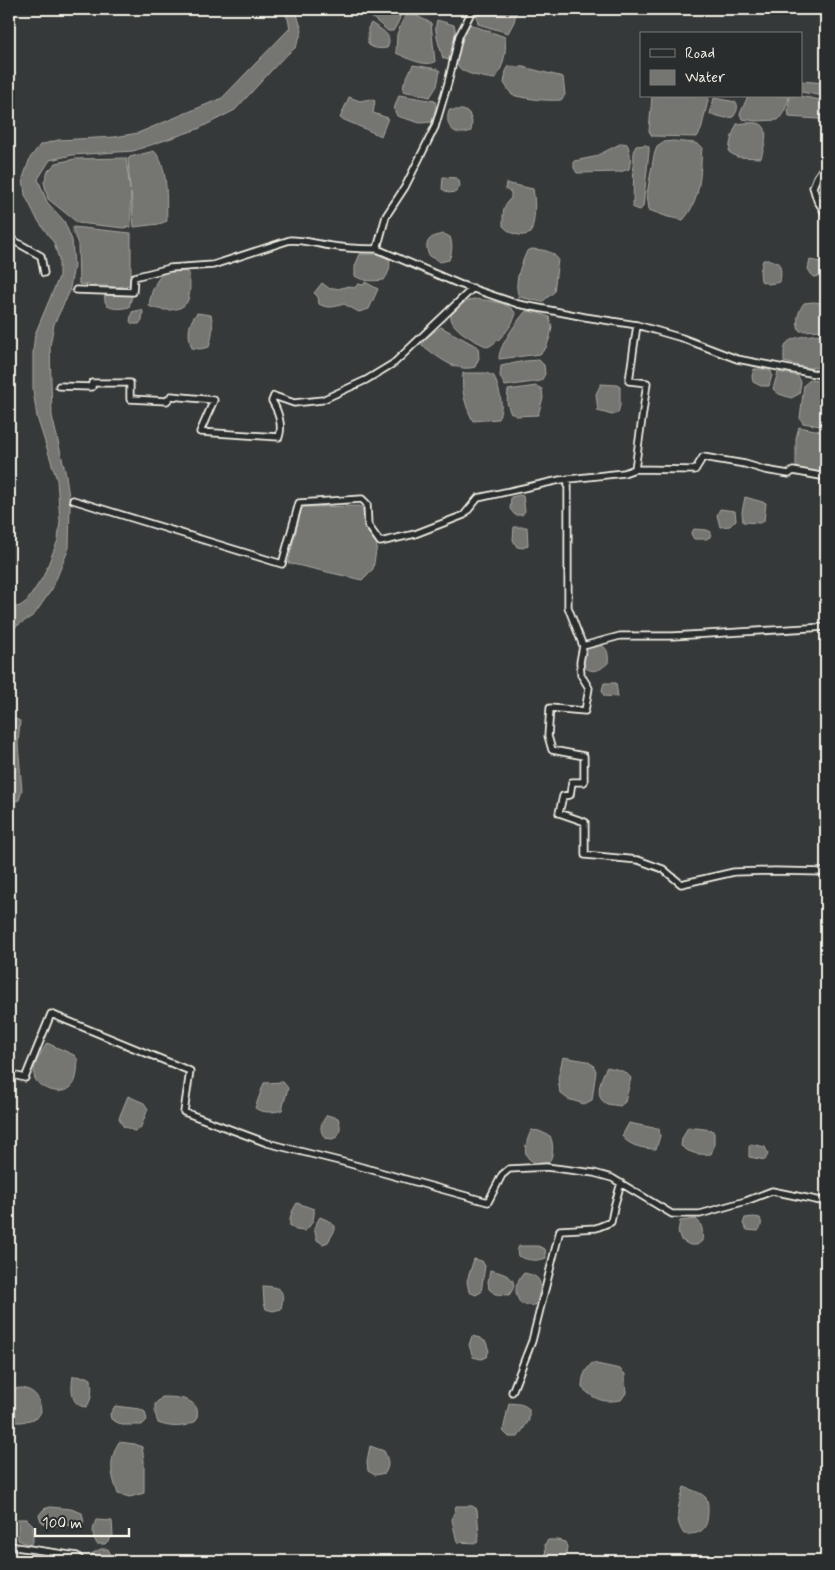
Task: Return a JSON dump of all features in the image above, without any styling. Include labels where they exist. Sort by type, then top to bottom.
[{"type":"street","points":[[377,249],[386,216],[406,187],[434,127],[448,83],[459,36],[473,9]]},
{"type":"street","points":[[826,164],[813,187],[817,200],[826,214]]},
{"type":"street","points":[[9,238],[41,256],[44,273]]},
{"type":"street","points":[[76,290],[132,292],[134,277],[170,268],[213,265],[290,240],[303,240],[325,246],[377,249],[459,284],[518,304],[637,325],[682,338],[737,359],[826,376]]},
{"type":"street","points":[[59,386],[92,387],[92,383],[130,383],[130,399],[167,401],[171,396],[214,400],[200,432],[279,436],[282,430],[272,401],[274,396],[294,402],[322,400],[366,380],[394,363],[473,288]]},
{"type":"street","points":[[636,469],[647,383],[629,381],[637,325]]},
{"type":"street","points":[[73,500],[282,564],[299,503],[362,499],[367,504],[368,525],[380,542],[415,534],[464,515],[478,498],[568,479],[624,473],[636,469],[695,470],[703,457],[789,474],[793,471],[826,477]]},
{"type":"street","points":[[568,479],[568,607],[583,646],[580,662],[581,675],[589,688],[585,711],[550,708],[548,736],[552,750],[584,756],[584,782],[572,782],[570,795],[563,796],[559,813],[585,822],[585,855],[638,860],[663,869],[681,884],[734,872],[826,872]]},
{"type":"street","points":[[583,646],[620,636],[673,636],[826,627]]},
{"type":"street","points":[[9,1074],[25,1078],[50,1014],[190,1070],[184,1112],[267,1143],[488,1202],[502,1175],[509,1169],[546,1167],[594,1173],[612,1178],[672,1214],[700,1214],[714,1211],[746,1202],[772,1191],[826,1202]]},
{"type":"street","points":[[512,1392],[532,1341],[560,1230],[596,1228],[611,1222],[621,1183]]},
{"type":"street","points":[[9,1546],[77,1556],[81,1561]]},
{"type":"water","points":[[282,9],[295,9],[296,11],[302,31],[296,47],[282,59],[235,110],[198,129],[133,151],[72,155],[50,160],[38,179],[47,202],[64,221],[72,240],[74,266],[69,293],[54,324],[50,346],[52,416],[66,475],[70,505],[69,548],[52,589],[34,615],[9,629],[9,609],[20,606],[27,601],[43,577],[58,540],[60,521],[57,480],[37,417],[33,390],[35,334],[59,277],[59,259],[54,243],[37,219],[25,195],[23,178],[30,158],[40,145],[58,140],[115,137],[138,133],[222,98],[290,28],[288,19]]},
{"type":"water","points":[[362,9],[401,9],[400,18],[393,31],[388,31]]},
{"type":"water","points":[[479,9],[517,9],[514,22],[508,33],[478,24]]},
{"type":"water","points":[[407,11],[431,23],[435,62],[421,63],[396,53],[397,34]]},
{"type":"water","points":[[437,20],[454,25],[456,43],[448,60],[443,58],[436,34]]},
{"type":"water","points":[[371,23],[388,36],[389,43],[387,48],[372,47],[368,44],[368,28]]},
{"type":"water","points":[[469,24],[505,37],[504,60],[495,79],[480,77],[460,69],[458,66],[456,57]]},
{"type":"water","points":[[413,65],[440,71],[437,86],[430,97],[403,91],[404,83]]},
{"type":"water","points":[[509,66],[523,67],[563,77],[565,95],[561,100],[555,100],[524,98],[512,95],[504,83]]},
{"type":"water","points":[[802,81],[826,83],[826,95],[802,92]]},
{"type":"water","points":[[399,95],[435,101],[436,107],[432,122],[420,123],[397,116],[394,109]]},
{"type":"water","points":[[349,97],[360,101],[370,99],[375,101],[373,113],[388,118],[381,136],[340,118]]},
{"type":"water","points":[[802,97],[826,101],[826,122],[818,119],[789,117],[790,98]]},
{"type":"water","points":[[652,98],[709,98],[701,130],[697,137],[652,136],[649,131]]},
{"type":"water","points":[[714,98],[736,102],[737,110],[733,117],[726,118],[710,114]]},
{"type":"water","points":[[747,98],[789,98],[778,120],[756,121],[742,119],[740,114]]},
{"type":"water","points":[[449,110],[463,110],[469,113],[472,122],[471,131],[465,133],[455,132],[449,126]]},
{"type":"water","points":[[758,123],[762,125],[766,132],[761,158],[737,157],[729,152],[737,124]]},
{"type":"water","points":[[664,142],[695,143],[702,147],[697,195],[683,220],[649,210],[647,194],[654,155],[657,147]]},
{"type":"water","points":[[622,143],[627,144],[629,150],[629,169],[620,172],[577,173],[574,168],[574,161],[594,157]]},
{"type":"water","points":[[646,145],[649,147],[649,151],[643,207],[640,210],[633,208],[634,150],[636,146]]},
{"type":"water","points":[[154,151],[159,157],[164,174],[167,221],[159,224],[134,227],[131,193],[131,227],[124,228],[78,223],[48,199],[44,182],[48,171],[56,163],[75,159],[126,158],[130,190],[128,159]]},
{"type":"water","points":[[826,170],[826,195],[820,190],[819,182]]},
{"type":"water","points":[[443,177],[459,180],[460,186],[456,192],[449,193],[442,189]]},
{"type":"water","points":[[506,183],[533,189],[535,211],[531,233],[516,234],[503,226],[505,207],[511,198],[511,192],[505,189]]},
{"type":"water","points":[[73,227],[131,233],[131,285],[117,287],[79,284],[78,244]]},
{"type":"water","points":[[444,234],[450,237],[452,243],[451,251],[449,260],[440,262],[429,256],[427,243],[435,236]]},
{"type":"water","points":[[532,249],[550,252],[558,259],[554,292],[542,302],[519,297],[517,292],[520,268],[527,251]]},
{"type":"water","points":[[360,254],[376,254],[389,259],[389,270],[384,280],[372,281],[355,276],[355,266]]},
{"type":"water","points":[[763,260],[778,263],[781,270],[780,282],[769,284],[761,281],[760,272]]},
{"type":"water","points":[[810,260],[826,263],[826,276],[813,277],[808,269]]},
{"type":"water","points":[[168,271],[184,271],[189,273],[190,292],[187,302],[180,308],[169,310],[149,306],[152,291],[157,281]]},
{"type":"water","points":[[365,282],[378,289],[369,309],[359,312],[344,304],[331,307],[322,306],[319,304],[318,297],[314,293],[322,283],[330,289],[338,289],[348,286],[354,288],[358,284],[364,285]]},
{"type":"water","points":[[128,293],[132,296],[129,307],[111,308],[106,303],[105,294]]},
{"type":"water","points":[[473,299],[503,304],[516,314],[505,333],[488,347],[460,331],[451,318],[452,311],[459,305]]},
{"type":"water","points":[[804,303],[826,303],[826,330],[800,331],[797,321],[800,310]]},
{"type":"water","points":[[143,311],[142,320],[139,324],[132,324],[130,321],[132,312]]},
{"type":"water","points":[[526,311],[549,317],[552,327],[546,348],[540,354],[499,359],[505,341]]},
{"type":"water","points":[[197,313],[211,315],[212,323],[209,347],[200,349],[192,348],[189,338],[190,325]]},
{"type":"water","points":[[441,327],[478,347],[479,358],[475,367],[460,368],[453,366],[422,345],[424,339]]},
{"type":"water","points":[[826,334],[826,367],[808,368],[784,362],[785,347],[790,341],[805,336]]},
{"type":"water","points":[[539,360],[544,365],[545,374],[541,381],[505,386],[500,376],[501,366]]},
{"type":"water","points":[[754,369],[771,371],[772,375],[769,386],[761,386],[753,382]]},
{"type":"water","points":[[778,372],[798,376],[801,382],[799,394],[791,398],[779,394],[773,389]]},
{"type":"water","points":[[463,373],[486,373],[494,376],[501,403],[498,419],[473,421],[464,398]]},
{"type":"water","points":[[810,380],[826,382],[826,427],[803,423],[800,418],[804,385]]},
{"type":"water","points":[[601,384],[617,385],[620,387],[618,413],[612,415],[598,411],[596,394]]},
{"type":"water","points":[[536,386],[542,389],[543,398],[538,415],[516,416],[510,412],[507,402],[508,390]]},
{"type":"water","points":[[799,427],[826,432],[826,473],[796,468],[796,438]]},
{"type":"water","points":[[523,496],[525,511],[522,515],[515,515],[510,509],[511,497]]},
{"type":"water","points":[[745,497],[766,503],[764,521],[760,523],[743,522],[742,512]]},
{"type":"water","points":[[360,506],[363,509],[364,527],[377,545],[373,569],[362,580],[288,563],[301,510],[304,507]]},
{"type":"water","points":[[720,509],[735,511],[736,520],[730,526],[720,527],[717,515]]},
{"type":"water","points":[[514,527],[527,527],[528,545],[523,548],[517,547],[513,540]]},
{"type":"water","points":[[694,529],[711,532],[710,537],[694,539],[691,534]]},
{"type":"water","points":[[602,645],[608,653],[608,663],[594,671],[584,667],[584,649],[587,646]]},
{"type":"water","points":[[604,683],[616,683],[618,697],[604,696],[602,690]]},
{"type":"water","points":[[9,716],[20,721],[18,744],[22,791],[19,800],[9,803]]},
{"type":"water","points":[[47,1043],[74,1055],[78,1060],[75,1080],[72,1086],[67,1089],[55,1091],[48,1089],[37,1082],[34,1077],[36,1064]]},
{"type":"water","points":[[563,1057],[587,1061],[593,1065],[596,1071],[592,1100],[584,1104],[568,1099],[560,1093],[558,1078]]},
{"type":"water","points":[[607,1067],[617,1069],[631,1078],[625,1102],[620,1106],[607,1104],[600,1097],[602,1076]]},
{"type":"water","points":[[283,1082],[288,1088],[282,1110],[268,1112],[255,1108],[264,1083]]},
{"type":"water","points":[[128,1096],[144,1103],[148,1109],[140,1129],[134,1131],[123,1126],[119,1118]]},
{"type":"water","points":[[327,1115],[338,1118],[340,1123],[337,1137],[332,1139],[325,1138],[321,1129]]},
{"type":"water","points":[[629,1123],[659,1129],[660,1136],[656,1149],[637,1146],[625,1139],[622,1136]]},
{"type":"water","points":[[688,1127],[712,1130],[714,1133],[714,1146],[711,1154],[695,1153],[681,1146]]},
{"type":"water","points":[[531,1130],[550,1136],[553,1151],[547,1164],[537,1164],[527,1156],[526,1147]]},
{"type":"water","points":[[751,1144],[765,1147],[768,1154],[765,1160],[749,1157],[749,1147]]},
{"type":"water","points":[[297,1203],[314,1209],[312,1221],[304,1231],[296,1230],[290,1226],[291,1214]]},
{"type":"water","points":[[320,1217],[335,1226],[335,1230],[328,1242],[323,1244],[317,1240],[314,1228]]},
{"type":"water","points":[[745,1218],[760,1218],[760,1228],[758,1231],[747,1230],[743,1224]]},
{"type":"water","points":[[696,1219],[702,1229],[702,1241],[697,1245],[690,1245],[681,1240],[678,1232],[680,1221]]},
{"type":"water","points":[[519,1246],[538,1246],[545,1249],[546,1258],[532,1260],[518,1256]]},
{"type":"water","points":[[474,1259],[482,1261],[485,1266],[481,1292],[476,1295],[469,1292],[467,1281]]},
{"type":"water","points":[[490,1270],[510,1277],[513,1280],[513,1289],[509,1295],[495,1294],[489,1289]]},
{"type":"water","points":[[524,1273],[536,1277],[540,1283],[537,1303],[532,1306],[521,1304],[516,1292],[517,1284]]},
{"type":"water","points":[[263,1286],[274,1287],[281,1291],[283,1298],[281,1309],[273,1311],[266,1309]]},
{"type":"water","points":[[472,1336],[486,1342],[489,1351],[486,1357],[481,1359],[473,1357],[469,1345]]},
{"type":"water","points":[[592,1363],[620,1369],[625,1374],[626,1393],[621,1400],[600,1400],[582,1388],[584,1375]]},
{"type":"water","points":[[73,1376],[91,1379],[91,1397],[86,1407],[81,1406],[74,1400],[72,1391]]},
{"type":"water","points":[[22,1388],[34,1393],[40,1403],[41,1412],[37,1418],[22,1422],[9,1422],[9,1389]]},
{"type":"water","points":[[162,1397],[181,1398],[191,1402],[197,1409],[196,1421],[178,1426],[158,1423],[155,1404]]},
{"type":"water","points":[[509,1403],[522,1405],[529,1409],[529,1420],[518,1437],[509,1437],[503,1431]]},
{"type":"water","points":[[115,1406],[140,1409],[145,1412],[147,1420],[142,1425],[122,1425],[111,1419],[110,1414]]},
{"type":"water","points":[[119,1442],[142,1447],[144,1493],[130,1497],[118,1494],[112,1462]]},
{"type":"water","points":[[370,1446],[384,1451],[388,1462],[385,1473],[375,1475],[368,1471],[367,1461]]},
{"type":"water","points":[[684,1487],[696,1491],[706,1498],[707,1521],[700,1532],[684,1534],[679,1523],[678,1511]]},
{"type":"water","points":[[456,1506],[472,1506],[477,1509],[479,1535],[477,1543],[457,1542],[452,1520]]},
{"type":"water","points":[[50,1507],[71,1509],[82,1513],[84,1523],[79,1525],[48,1526],[41,1521],[39,1515],[44,1509]]},
{"type":"water","points":[[18,1519],[27,1519],[33,1525],[33,1542],[29,1545],[18,1540]]},
{"type":"water","points":[[96,1520],[112,1521],[113,1536],[105,1544],[97,1544],[94,1538],[93,1530]]},
{"type":"water","points":[[548,1540],[565,1542],[567,1547],[565,1561],[548,1561],[546,1559],[545,1544]]},
{"type":"water","points":[[101,1549],[108,1549],[112,1561],[90,1561],[91,1554]]}]
